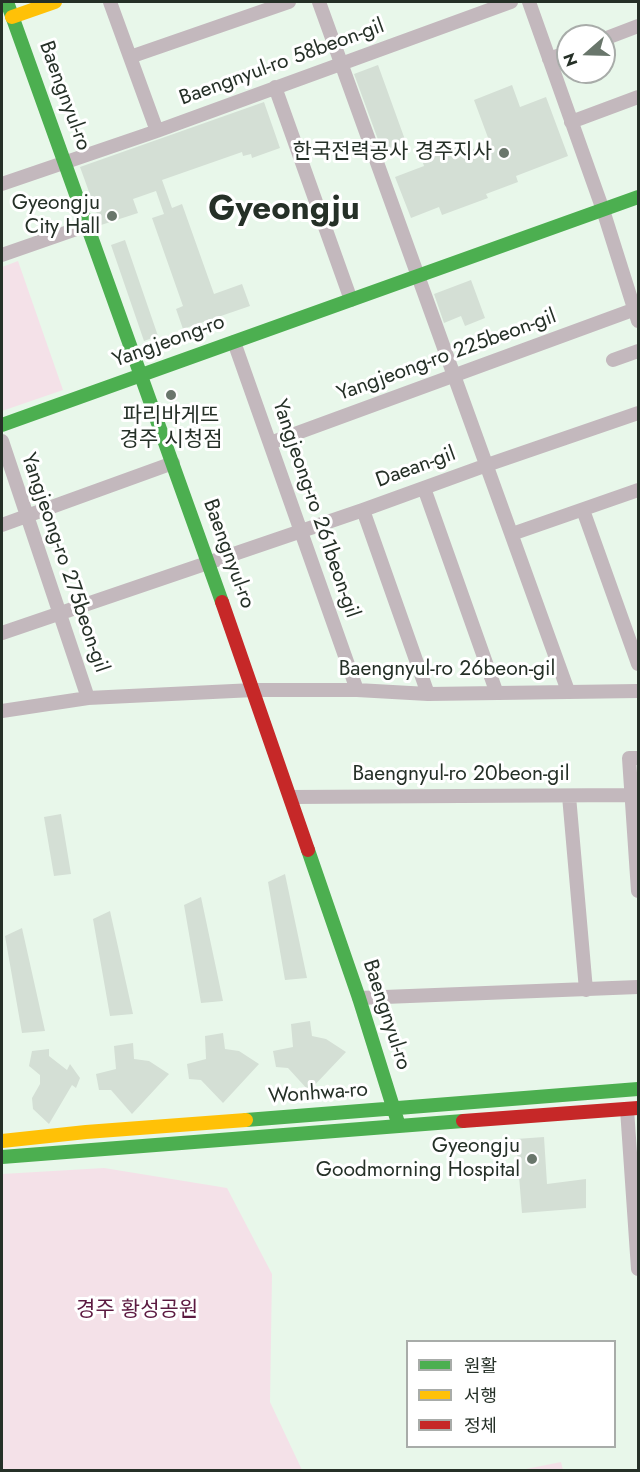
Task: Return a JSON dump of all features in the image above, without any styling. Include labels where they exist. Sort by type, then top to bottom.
[{"type":"street","name":"Baengnyul-ro","points":[[7,2],[7,19],[66,162],[254,690],[359,998],[399,1126]]},
{"type":"street","points":[[7,19],[55,2]]},
{"type":"street","points":[[110,2],[157,131]]},
{"type":"street","points":[[130,57],[289,2]]},
{"type":"street","points":[[319,2],[568,691]]},
{"type":"street","name":"Baengnyul-ro 58beon-gil","points":[[2,184],[157,131],[511,2]]},
{"type":"street","points":[[529,2],[637,313]]},
{"type":"street","points":[[616,35],[639,26]]},
{"type":"street","points":[[549,59],[556,56]]},
{"type":"street","points":[[275,87],[351,300]]},
{"type":"street","points":[[571,122],[639,97]]},
{"type":"street","name":"Yangjeong-ro","points":[[2,425],[639,197]]},
{"type":"street","points":[[2,255],[88,225]]},
{"type":"street","name":"Yangjeong-ro 225beon-gil","points":[[270,443],[637,313]]},
{"type":"street","name":"Yangjeong-ro 261beon-gil","points":[[234,342],[357,690]]},
{"type":"street","points":[[613,360],[639,351]]},
{"type":"street","name":"Daean-gil","points":[[2,633],[60,615],[639,413]]},
{"type":"street","name":"Yangjeong-ro 275beon-gil","points":[[2,441],[87,698]]},
{"type":"street","points":[[2,525],[173,463]]},
{"type":"street","points":[[424,489],[496,692]]},
{"type":"street","points":[[512,534],[639,490]]},
{"type":"street","points":[[363,510],[428,694]]},
{"type":"street","points":[[583,510],[639,664]]},
{"type":"street","name":"Baengnyul-ro 26beon-gil","points":[[2,711],[87,698],[254,690],[357,690],[428,694],[639,691]]},
{"type":"street","points":[[634,758],[631,795],[639,891]]},
{"type":"street","name":"Baengnyul-ro 20beon-gil","points":[[291,797],[631,795]]},
{"type":"street","points":[[569,796],[586,990]]},
{"type":"street","points":[[359,998],[639,987]]},
{"type":"street","name":"Wonhwa-ro","points":[[2,1141],[86,1132],[639,1089]]},
{"type":"street","points":[[633,1108],[639,1269]]},
{"type":"street","name":"Wonhwa-ro","points":[[2,1157],[633,1108]]},
{"type":"green space","points":[[18,261],[63,390],[2,411],[2,267]]},
{"type":"green space","name":"경주 황성공원","points":[[104,1168],[227,1188],[272,1274],[270,1402],[302,1470],[2,1470],[2,1174]]},
{"type":"green space","points":[[561,1462],[563,1470],[521,1470]]},
{"type":"building","points":[[378,65],[408,148],[384,156],[354,74]]},
{"type":"building","name":"한국전력공사 경주지사","points":[[512,85],[520,107],[546,97],[568,156],[516,176],[518,182],[486,194],[488,198],[442,215],[439,207],[411,218],[395,177],[424,166],[422,160],[468,143],[471,150],[490,143],[474,100]]},
{"type":"building","name":"Gyeongju City Hall","points":[[264,102],[280,148],[252,158],[251,154],[243,156],[242,152],[162,180],[172,208],[182,204],[214,294],[242,284],[250,306],[183,329],[176,309],[183,306],[152,218],[164,214],[156,191],[133,199],[138,213],[101,225],[80,167]]},
{"type":"building","points":[[125,240],[158,336],[144,341],[111,245]]},
{"type":"building","points":[[471,280],[485,318],[465,326],[461,316],[444,323],[434,294]]},
{"type":"building","points":[[61,814],[71,874],[54,876],[44,817]]},
{"type":"building","points":[[285,874],[307,978],[285,980],[268,882]]},
{"type":"building","points":[[201,897],[223,1001],[201,1003],[184,905]]},
{"type":"building","points":[[110,911],[133,1014],[110,1016],[93,919]]},
{"type":"building","points":[[22,928],[45,1031],[22,1033],[5,936]]},
{"type":"building","points":[[310,1021],[312,1036],[326,1039],[346,1052],[309,1091],[288,1068],[276,1067],[273,1051],[293,1047],[291,1024]]},
{"type":"building","points":[[223,1033],[225,1049],[239,1051],[259,1064],[223,1103],[201,1080],[189,1079],[187,1064],[206,1059],[205,1036]]},
{"type":"building","points":[[133,1043],[134,1059],[149,1061],[169,1074],[132,1114],[111,1090],[99,1090],[96,1074],[116,1069],[114,1046]]},
{"type":"building","points":[[49,1049],[49,1056],[67,1070],[70,1064],[80,1078],[76,1088],[72,1085],[49,1124],[33,1109],[32,1098],[40,1084],[40,1075],[29,1066],[32,1051]]},
{"type":"building","name":"Gyeongju Goodmorning Hospital","points":[[544,1137],[547,1184],[586,1179],[586,1208],[522,1213],[516,1139]]},
{"type":"traffic: fast","points":[[7,2],[222,602]]},
{"type":"traffic: fast","points":[[2,425],[638,197]]},
{"type":"traffic: fast","points":[[308,850],[359,998],[399,1126]]},
{"type":"traffic: fast","points":[[246,1120],[638,1089]]},
{"type":"traffic: fast","points":[[2,1157],[463,1121]]},
{"type":"traffic: slow","points":[[12,17],[55,2]]},
{"type":"traffic: slow","points":[[2,1141],[246,1120]]},
{"type":"traffic: jam","points":[[222,602],[308,850]]},
{"type":"traffic: jam","points":[[463,1121],[638,1108]]},
{"type":"place","name":"한국전력공사 경주지사","points":[[504,153]]},
{"type":"place","name":"Gyeongju City Hall","points":[[112,216]]},
{"type":"place","name":"파리바게뜨 경주 시청점","points":[[171,395]]},
{"type":"place","name":"Gyeongju Goodmorning Hospital","points":[[532,1159]]},
{"type":"district","name":"Gyeongju","points":[[284,211]]}]
